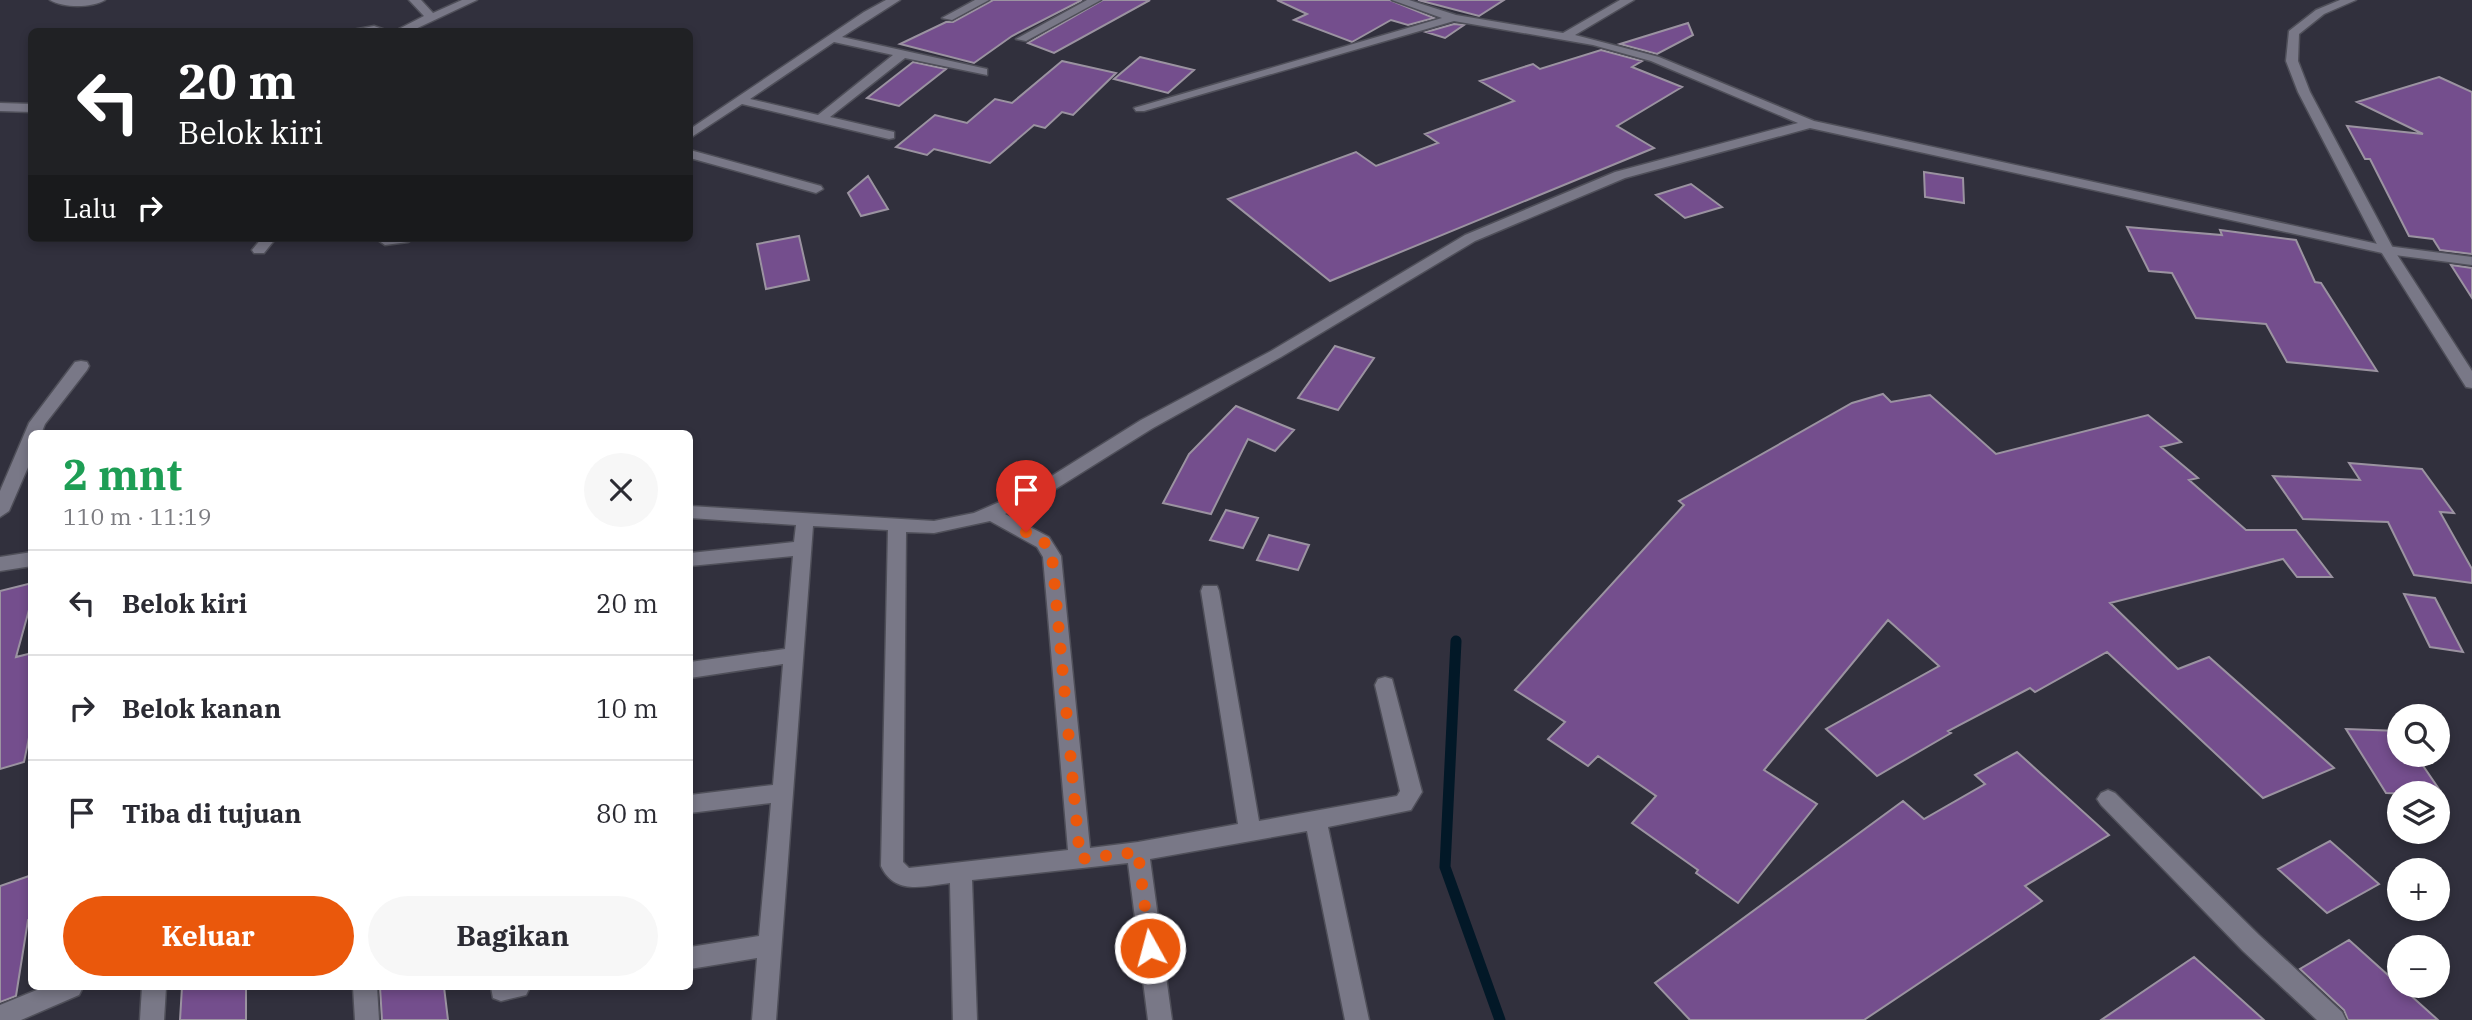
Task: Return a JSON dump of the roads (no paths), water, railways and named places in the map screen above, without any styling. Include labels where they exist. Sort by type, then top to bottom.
[{"type":"street","points":[[56,0],[73,3],[99,0]]},
{"type":"street","points":[[415,0],[430,16]]},
{"type":"street","points":[[406,28],[471,0]]},
{"type":"street","points":[[693,132],[894,0]]},
{"type":"street","points":[[948,18],[983,0]]},
{"type":"street","points":[[1021,39],[1095,0]]},
{"type":"street","points":[[1398,0],[1454,18],[1504,29],[1566,36],[1655,59],[1810,124],[2387,250],[2472,261]]},
{"type":"street","points":[[1566,36],[1628,0]]},
{"type":"street","points":[[2350,0],[2320,12],[2293,33],[2292,61],[2304,92],[2387,250],[2472,383]]},
{"type":"street","points":[[1140,108],[1454,18]]},
{"type":"street","points":[[833,38],[983,72]]},
{"type":"street","points":[[820,119],[902,54]]},
{"type":"street","points":[[740,100],[889,135]]},
{"type":"street","points":[[0,107],[28,108]]},
{"type":"street","points":[[693,512],[934,527],[978,519],[1040,491],[1147,424],[1276,354],[1470,238],[1620,175],[1810,124]]},
{"type":"street","points":[[693,155],[816,189]]},
{"type":"street","points":[[34,430],[81,366]]},
{"type":"street","points":[[0,511],[28,444]]},
{"type":"street","points":[[991,514],[1044,542],[1052,556],[1080,859]]},
{"type":"street","points":[[764,1020],[805,519]]},
{"type":"street","points":[[897,525],[891,866],[905,878],[1138,852],[1403,804],[1411,792],[1385,685]]},
{"type":"street","points":[[693,559],[803,548]]},
{"type":"street","points":[[0,564],[28,560]]},
{"type":"street","points":[[1210,592],[1250,832]]},
{"type":"street","points":[[693,670],[794,655]]},
{"type":"street","points":[[693,804],[783,793]]},
{"type":"street","points":[[2108,799],[2251,943],[2334,1020]]},
{"type":"street","points":[[1316,820],[1357,1020]]},
{"type":"street","points":[[1138,852],[1160,1020]]},
{"type":"street","points":[[961,871],[965,1020]]},
{"type":"street","points":[[693,958],[770,945]]},
{"type":"street","points":[[0,1017],[64,990]]},
{"type":"street","points":[[152,1020],[154,990]]},
{"type":"street","points":[[365,990],[367,1020]]},
{"type":"waterway","points":[[1456,641],[1445,867],[1500,1020]]}]
